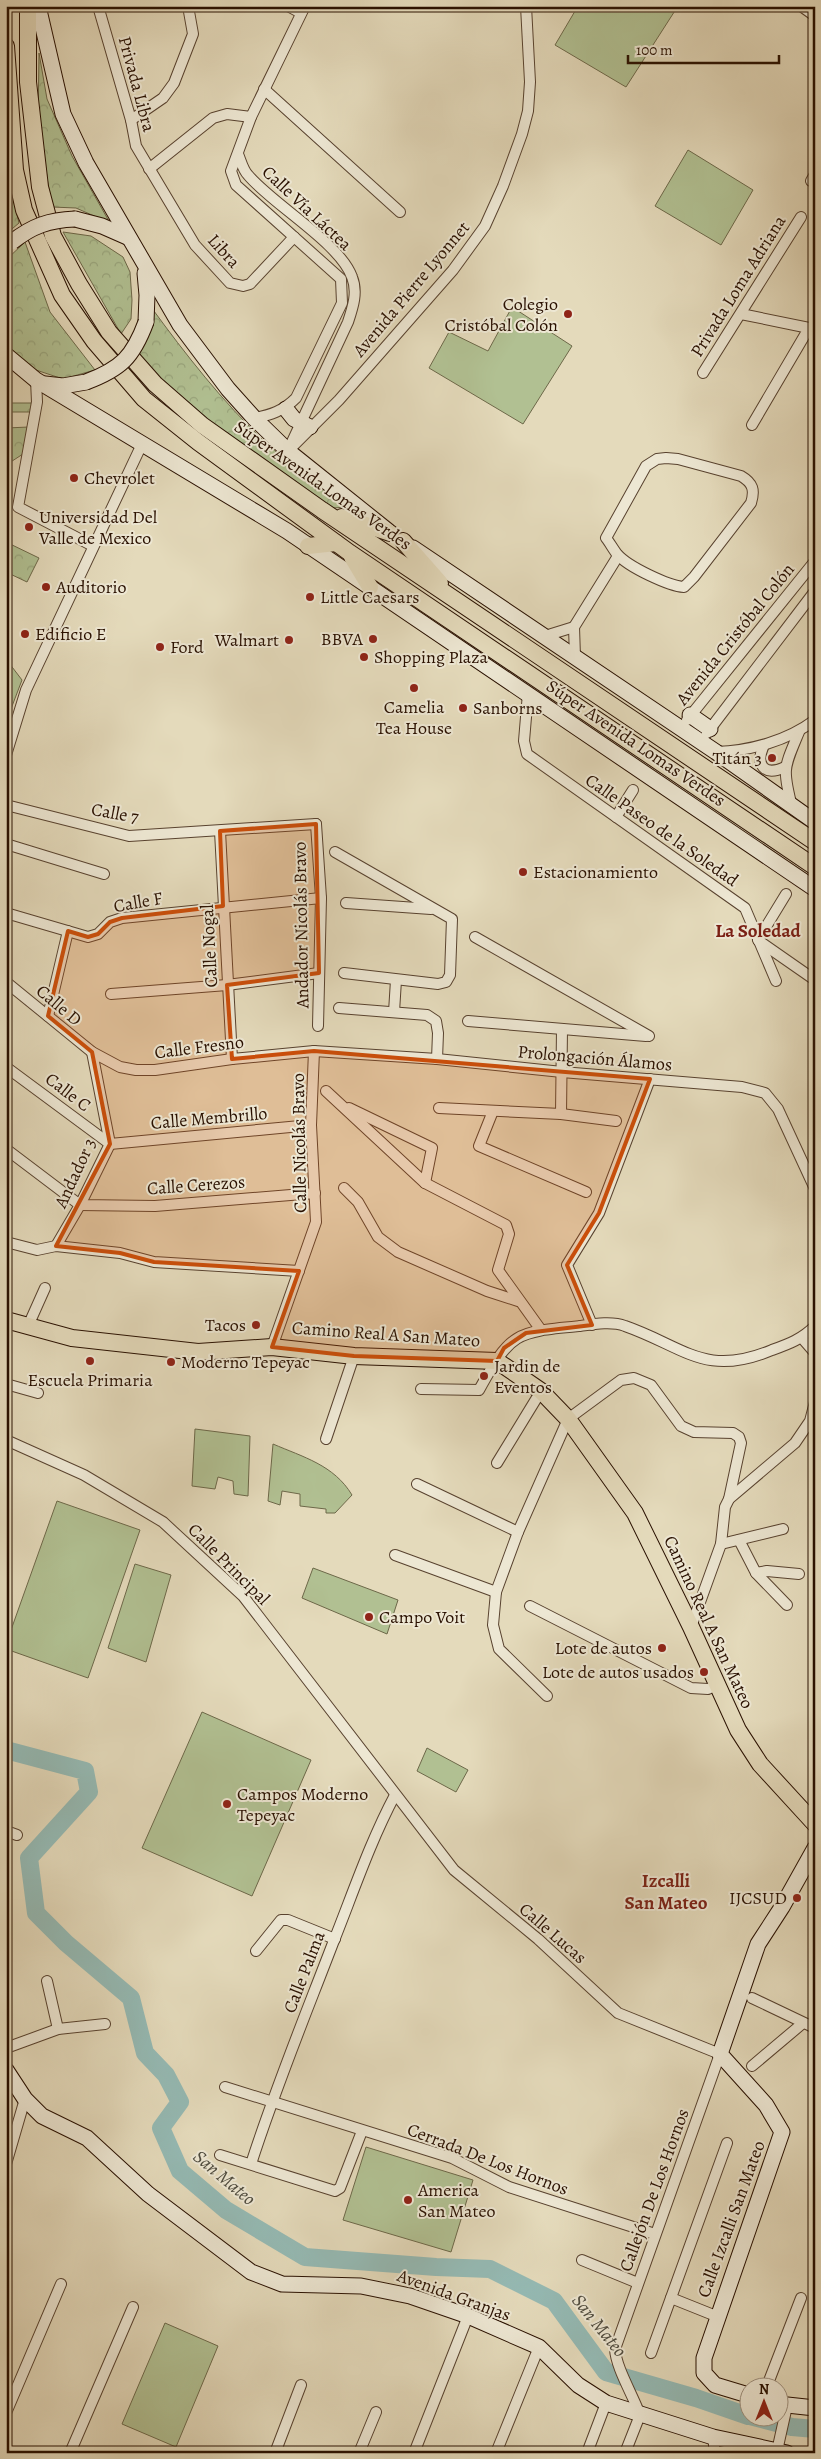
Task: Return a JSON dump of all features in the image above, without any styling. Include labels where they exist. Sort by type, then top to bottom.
[{"type":"main road","name":"Súper Avenida Lomas Verdes","points":[[28,6],[28,82],[40,187],[54,236],[79,284],[109,332],[155,384],[202,425],[322,510],[815,842]]},
{"type":"main road","name":"Súper Avenida Lomas Verdes","points":[[38,6],[63,114],[86,163],[127,237],[180,325],[228,389],[254,418],[288,451],[396,537],[716,752],[815,822]]},
{"type":"main road","name":"Súper Avenida Lomas Verdes","points":[[6,46],[11,165],[24,210],[62,295],[94,341],[144,399],[198,442],[343,548],[815,867]]},
{"type":"main road","points":[[9,245],[29,228],[53,220],[74,219],[102,226],[127,237]]},
{"type":"main road","points":[[38,382],[64,386],[86,382],[106,374],[124,362],[137,346],[146,322],[145,268]]},
{"type":"main road","name":"Súper Avenida Lomas Verdes","points":[[6,355],[38,382],[308,546],[528,693],[815,889]]},
{"type":"main road","points":[[286,409],[305,425]]},
{"type":"main road","points":[[322,510],[396,537],[456,602]]},
{"type":"main road","points":[[308,546],[343,548],[370,587]]},
{"type":"main road","points":[[690,715],[710,729]]},
{"type":"main road","name":"Camino Real A San Mateo","points":[[6,1320],[72,1338],[198,1352],[272,1347],[354,1356],[496,1361],[541,1391],[568,1420],[635,1512],[691,1627],[738,1730],[760,1764],[815,1824]]},
{"type":"main road","points":[[720,2054],[758,1944],[782,1907],[815,1848]]},
{"type":"main road","name":"Calle Izcalli San Mateo","points":[[720,2054],[766,2106],[782,2132],[716,2316],[704,2358],[704,2373],[715,2385],[738,2392]]},
{"type":"main road","name":"Avenida Granjas","points":[[6,2070],[25,2099],[42,2116],[87,2138],[148,2194],[251,2272],[282,2284],[361,2286],[387,2290],[468,2316],[539,2347],[578,2385],[606,2403],[713,2437],[736,2448],[781,2448]]},
{"type":"main road","points":[[788,2408],[815,2408]]},
{"type":"street","name":"Privada Libra","points":[[98,6],[131,120],[136,146],[149,169]]},
{"type":"street","points":[[131,120],[163,98],[174,83],[193,34],[188,6]]},
{"type":"street","points":[[288,6],[303,10]]},
{"type":"street","name":"Avenida Pierre Lyonnet","points":[[288,451],[305,425],[339,400],[453,270],[485,226],[503,186],[522,134],[528,111],[530,82],[526,6]]},
{"type":"street","points":[[802,6],[815,16]]},
{"type":"street","name":"Calle Vía Láctea","points":[[286,409],[296,398],[342,302],[344,292],[341,279],[236,185],[232,171],[251,117],[303,10]]},
{"type":"street","points":[[264,90],[400,212]]},
{"type":"street","points":[[149,169],[213,118],[228,114],[251,117]]},
{"type":"street","name":"Calle Vía Láctea","points":[[238,154],[247,174],[334,252],[348,267],[353,278],[355,298],[348,322],[305,425]]},
{"type":"street","name":"Libra","points":[[149,169],[195,245],[230,283],[243,286],[250,284],[294,237]]},
{"type":"street","name":"Privada Loma Adriana","points":[[703,373],[800,217]]},
{"type":"street","points":[[741,314],[812,329],[752,425]]},
{"type":"street","points":[[38,382],[37,402],[18,507],[93,546]]},
{"type":"street","points":[[254,418],[272,415],[286,409]]},
{"type":"street","points":[[6,754],[26,690],[142,444]]},
{"type":"street","points":[[666,458],[678,459],[742,476],[750,482],[754,493],[751,503],[694,577],[684,587],[674,586],[658,580],[618,556],[606,538],[646,466],[651,462],[666,458]]},
{"type":"street","points":[[575,657],[574,627],[618,556]]},
{"type":"street","name":"Avenida Cristóbal Colón","points":[[680,728],[815,561]]},
{"type":"street","name":"Avenida Cristóbal Colón","points":[[700,742],[815,591]]},
{"type":"street","points":[[545,636],[574,627]]},
{"type":"street","name":"Calle Paseo de la Soledad","points":[[528,693],[524,741],[527,754],[745,908],[776,981]]},
{"type":"street","points":[[716,752],[731,752],[764,745],[799,732],[815,720]]},
{"type":"street","points":[[792,807],[785,767],[799,732]]},
{"type":"street","points":[[764,745],[760,755],[761,765],[766,770],[776,771],[785,767]]},
{"type":"street","points":[[616,817],[633,790]]},
{"type":"street","name":"Calle 7","points":[[6,805],[129,836],[220,831],[320,820]]},
{"type":"street","name":"Andador Nicolás Bravo","points":[[318,1026],[321,898],[320,820]]},
{"type":"street","name":"Calle Nogal","points":[[220,831],[232,1059]]},
{"type":"street","points":[[6,844],[104,874]]},
{"type":"street","points":[[334,852],[452,918],[450,976],[446,982],[438,984],[344,973]]},
{"type":"street","points":[[786,894],[758,940],[815,980]]},
{"type":"street","name":"Calle F","points":[[6,913],[88,937],[98,934],[110,922],[122,918],[223,906],[321,898]]},
{"type":"street","points":[[346,903],[435,910]]},
{"type":"street","points":[[48,1016],[68,931]]},
{"type":"street","points":[[468,1021],[649,1036],[475,937]]},
{"type":"street","points":[[111,994],[227,985],[319,973]]},
{"type":"street","points":[[394,1012],[396,980]]},
{"type":"street","name":"Calle D","points":[[6,982],[92,1052]]},
{"type":"street","points":[[340,1008],[427,1015],[436,1021],[438,1033],[437,1059]]},
{"type":"street","points":[[562,1029],[562,1114]]},
{"type":"street","name":"Calle Fresno","points":[[92,1052],[120,1067],[136,1070],[155,1070],[232,1059],[314,1051]]},
{"type":"street","name":"Prolongación Álamos","points":[[314,1051],[437,1059],[562,1072],[742,1087],[765,1093],[778,1109],[815,1189]]},
{"type":"street","name":"Calle Nicolás Bravo","points":[[272,1347],[316,1222],[311,1125],[314,1051]]},
{"type":"street","name":"Andador 3","points":[[56,1246],[80,1205],[110,1144],[92,1052]]},
{"type":"street","name":"Calle C","points":[[6,1067],[110,1144]]},
{"type":"street","points":[[592,1325],[566,1265],[599,1213],[650,1079]]},
{"type":"street","points":[[326,1091],[425,1183],[506,1225],[509,1234],[498,1270],[518,1301],[541,1330]]},
{"type":"street","points":[[340,1104],[432,1148],[425,1183]]},
{"type":"street","points":[[439,1108],[562,1114],[616,1121]]},
{"type":"street","points":[[493,1111],[479,1146],[586,1192]]},
{"type":"street","name":"Calle Membrillo","points":[[110,1144],[311,1125]]},
{"type":"street","points":[[6,1149],[80,1205]]},
{"type":"street","points":[[344,1188],[358,1202],[378,1237],[398,1252],[487,1291],[518,1301]]},
{"type":"street","name":"Calle Cerezos","points":[[80,1205],[154,1206],[315,1193]]},
{"type":"street","points":[[6,1242],[37,1250],[56,1246],[120,1253],[154,1262],[299,1271]]},
{"type":"street","points":[[28,1326],[45,1288]]},
{"type":"street","points":[[420,1389],[479,1390],[504,1348],[526,1333],[541,1330],[592,1325],[624,1325],[708,1361],[733,1362],[759,1356],[802,1338],[815,1326]]},
{"type":"street","points":[[802,1338],[815,1353]]},
{"type":"street","points":[[326,1438],[354,1356]]},
{"type":"street","points":[[547,1696],[499,1649],[493,1625],[496,1592],[518,1532],[568,1420],[621,1380],[628,1377],[651,1385],[682,1426],[694,1432],[733,1433],[739,1437],[741,1443],[729,1499],[725,1507],[721,1544],[691,1627]]},
{"type":"street","points":[[6,1384],[38,1393]]},
{"type":"street","points":[[497,1463],[541,1391]]},
{"type":"street","points":[[729,1499],[796,1443],[810,1421],[815,1402]]},
{"type":"street","name":"Calle Principal","points":[[6,1440],[84,1475],[163,1522],[242,1596],[395,1795]]},
{"type":"street","points":[[417,1484],[518,1532]]},
{"type":"street","points":[[721,1544],[783,1529]]},
{"type":"street","points":[[739,1540],[756,1573],[787,1605]]},
{"type":"street","points":[[394,1555],[496,1592]]},
{"type":"street","points":[[756,1573],[767,1571],[799,1574]]},
{"type":"street","points":[[530,1606],[692,1688],[708,1689],[717,1685]]},
{"type":"street","name":"Calle Palma","points":[[251,2164],[271,2102],[381,1820],[395,1795]]},
{"type":"street","name":"Calle Lucas","points":[[395,1795],[454,1870],[538,1940],[618,2014],[720,2054]]},
{"type":"street","points":[[6,1831],[17,1835]]},
{"type":"street","points":[[256,1951],[281,1920],[288,1920],[335,1939]]},
{"type":"street","points":[[48,1981],[58,2029]]},
{"type":"street","points":[[752,1998],[815,2028]]},
{"type":"street","points":[[752,2066],[803,2023]]},
{"type":"street","points":[[6,2048],[58,2029],[105,2024]]},
{"type":"street","name":"Callejón De Los Hornos","points":[[640,2415],[615,2354],[655,2234],[720,2054]]},
{"type":"street","name":"Cerrada De Los Hornos","points":[[225,2087],[452,2158],[509,2188],[655,2234]]},
{"type":"street","points":[[6,2164],[25,2099]]},
{"type":"street","points":[[220,2154],[335,2192],[340,2188],[362,2131]]},
{"type":"street","points":[[651,2353],[727,2143]]},
{"type":"street","points":[[582,2260],[638,2283]]},
{"type":"street","points":[[6,2413],[61,2284]]},
{"type":"street","points":[[671,2298],[716,2316]]},
{"type":"street","points":[[771,2376],[800,2298]]},
{"type":"street","points":[[70,2453],[133,2307]]},
{"type":"street","points":[[414,2453],[468,2316]]},
{"type":"street","points":[[496,2453],[539,2347]]},
{"type":"street","points":[[275,2453],[301,2386]]},
{"type":"street","points":[[586,2453],[606,2403]]},
{"type":"street","points":[[359,2453],[376,2412]]},
{"type":"street","points":[[625,2453],[640,2415]]},
{"type":"street","points":[[781,2448],[783,2426]]},
{"type":"street","points":[[713,2437],[715,2453]]},
{"type":"highlighted area","points":[[316,824],[319,973],[227,985],[232,1059],[314,1051],[650,1079],[599,1213],[567,1265],[592,1325],[526,1333],[504,1348],[497,1361],[354,1356],[272,1347],[299,1271],[154,1262],[120,1253],[56,1246],[110,1144],[92,1052],[48,1016],[68,931],[88,937],[98,934],[110,922],[122,918],[223,906],[220,831]]},
{"type":"green space","points":[[578,6],[678,6],[626,87],[555,45]]},
{"type":"green space","points":[[39,53],[47,99],[72,156],[110,223],[76,208],[52,207],[38,126]]},
{"type":"green space","points":[[688,150],[753,190],[721,245],[655,206]]},
{"type":"green space","points":[[6,171],[19,223],[6,234]]},
{"type":"green space","points":[[63,232],[91,236],[123,257],[130,272],[132,300],[131,319],[121,334]]},
{"type":"green space","points":[[25,242],[50,312],[95,370],[63,379],[30,368],[6,348],[6,260]]},
{"type":"green space","points":[[151,307],[205,377],[249,426],[284,459],[346,507],[333,508],[204,421],[137,360],[147,331]]},
{"type":"green space","points":[[512,307],[572,346],[523,424],[429,368],[449,332],[488,351]]},
{"type":"green space","points":[[6,403],[34,403],[33,412],[6,412]]},
{"type":"green space","points":[[29,427],[23,454],[6,465],[6,428]]},
{"type":"green space","points":[[6,542],[39,558],[27,582],[6,572]]},
{"type":"green space","points":[[6,659],[22,680],[6,722]]},
{"type":"green space","points":[[195,1429],[250,1436],[248,1496],[234,1494],[233,1481],[218,1477],[215,1489],[192,1486]]},
{"type":"green space","points":[[273,1444],[327,1469],[345,1485],[352,1495],[335,1513],[326,1513],[326,1509],[300,1506],[300,1494],[282,1491],[280,1505],[268,1501]]},
{"type":"green space","points":[[57,1501],[140,1530],[88,1678],[6,1649],[6,1644]]},
{"type":"green space","points":[[135,1564],[171,1575],[146,1662],[108,1648]]},
{"type":"green space","name":"Campo Voit","points":[[313,1568],[398,1600],[387,1634],[302,1598]]},
{"type":"green space","name":"Campos Moderno Tepeyac","points":[[202,1712],[311,1760],[252,1896],[142,1848]]},
{"type":"green space","points":[[427,1748],[468,1770],[456,1792],[417,1771]]},
{"type":"green space","name":"America San Mateo","points":[[366,2147],[473,2180],[451,2252],[343,2220]]},
{"type":"green space","points":[[165,2323],[218,2346],[176,2447],[122,2424]]},
{"type":"waterway","name":"San Mateo","points":[[6,1750],[85,1771],[89,1792],[29,1858],[36,1913],[66,1943],[131,1998],[145,2053],[166,2075],[180,2102],[161,2128],[180,2171],[226,2210],[305,2257],[490,2269],[554,2301],[606,2372],[696,2398],[738,2413]]},
{"type":"waterway","name":"San Mateo","points":[[788,2426],[815,2429]]},
{"type":"place","name":"Colegio Cristóbal Colón","points":[[568,314]]},
{"type":"place","name":"Chevrolet","points":[[74,478]]},
{"type":"place","name":"Universidad Del Valle de Mexico","points":[[29,527]]},
{"type":"place","name":"Auditorio","points":[[46,587]]},
{"type":"place","name":"Little Caesars","points":[[310,597]]},
{"type":"place","name":"Edificio E","points":[[25,634]]},
{"type":"place","name":"BBVA","points":[[373,639]]},
{"type":"place","name":"Walmart","points":[[289,640]]},
{"type":"place","name":"Ford","points":[[160,647]]},
{"type":"place","name":"Shopping Plaza","points":[[364,657]]},
{"type":"place","name":"Camelia Tea House","points":[[414,688]]},
{"type":"place","name":"Sanborns","points":[[463,708]]},
{"type":"place","name":"Titán 3","points":[[772,758]]},
{"type":"place","name":"Estacionamiento","points":[[523,872]]},
{"type":"place","name":"Tacos","points":[[256,1325]]},
{"type":"place","name":"Escuela Primaria","points":[[90,1361]]},
{"type":"place","name":"Moderno Tepeyac","points":[[171,1362]]},
{"type":"place","name":"Jardin de Eventos","points":[[484,1376]]},
{"type":"place","name":"Campo Voit","points":[[369,1617]]},
{"type":"place","name":"Lote de autos","points":[[662,1648]]},
{"type":"place","name":"Lote de autos usados","points":[[704,1672]]},
{"type":"place","name":"Campos Moderno Tepeyac","points":[[227,1804]]},
{"type":"place","name":"IJCSUD","points":[[797,1898]]},
{"type":"place","name":"America San Mateo","points":[[408,2200]]},
{"type":"district","name":"La Soledad","points":[[758,930]]},
{"type":"district","name":"Izcalli San Mateo","points":[[666,1891]]}]
